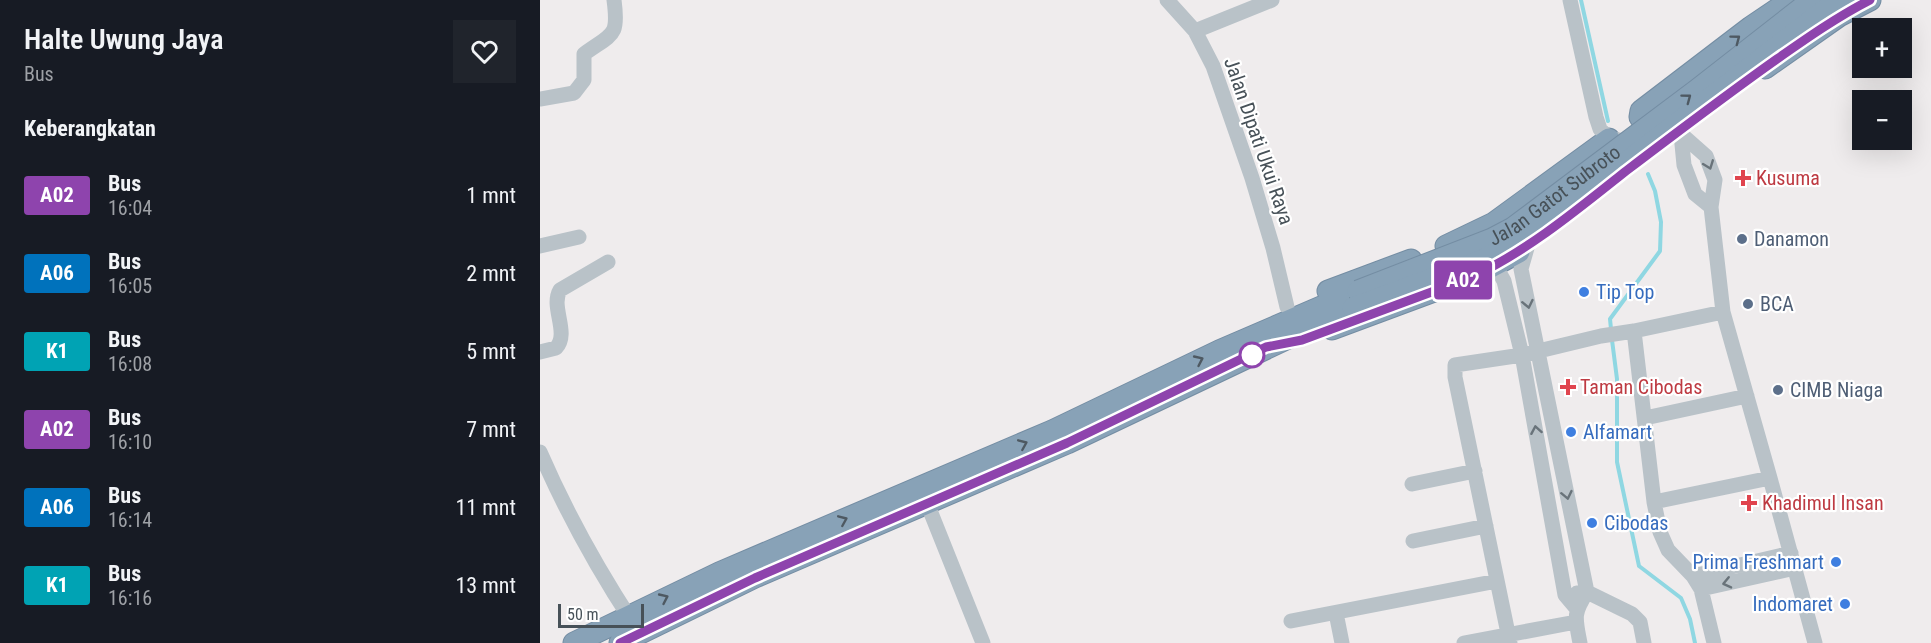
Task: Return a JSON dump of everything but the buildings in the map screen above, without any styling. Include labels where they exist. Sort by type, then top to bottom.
[{"type":"highway","points":[[1649,129],[1640,117],[1641,111],[1751,27],[1791,0]]},
{"type":"highway","name":"Jalan Gatot Subroto","points":[[574,643],[719,573],[1052,432],[1131,392],[1263,340],[1492,239],[1512,228],[1697,90],[1812,0]]},
{"type":"highway","name":"Jalan Gatot Subroto","points":[[1351,301],[1483,260],[1535,232],[1838,0]]},
{"type":"highway","points":[[1263,340],[1302,340],[1472,277],[1527,248],[1749,79],[1839,16],[1870,0]]},
{"type":"highway","points":[[1263,340],[1287,307],[1473,235],[1619,141],[1635,154],[1633,162],[1625,172]]},
{"type":"highway","name":"Jalan Gatot Subroto","points":[[620,643],[755,578],[1067,443],[1263,340]]},
{"type":"street","points":[[540,99],[574,93],[584,80],[584,54],[614,32],[617,22],[614,0]]},
{"type":"street","name":"Jalan Dipati Ukui Raya","points":[[1167,0],[1195,31],[1213,66],[1227,102],[1273,248],[1287,307]]},
{"type":"street","points":[[1195,31],[1272,0]]},
{"type":"street","points":[[1570,0],[1600,129],[1619,141],[1663,123],[1671,125],[1707,156],[1715,180],[1711,207],[1723,312],[1815,643]]},
{"type":"street","points":[[1680,132],[1684,165],[1695,194],[1711,207]]},
{"type":"street","points":[[540,246],[579,237]]},
{"type":"street","points":[[1464,643],[1509,639],[1576,615],[1587,592],[1521,269],[1527,248]]},
{"type":"street","points":[[540,352],[552,351],[561,342],[557,299],[560,290],[608,262]]},
{"type":"street","points":[[1492,267],[1504,281],[1522,355],[1565,594],[1576,615],[1580,643]]},
{"type":"street","points":[[1509,639],[1455,377],[1455,365],[1538,352],[1601,336],[1723,312]]},
{"type":"street","points":[[1628,332],[1645,418],[1654,502],[1660,532],[1668,550],[1697,582],[1714,643]]},
{"type":"street","points":[[1645,418],[1747,396]]},
{"type":"street","points":[[540,452],[581,539],[640,633]]},
{"type":"street","points":[[1412,484],[1475,471]]},
{"type":"street","points":[[1654,502],[1770,478]]},
{"type":"street","points":[[927,503],[983,643]]},
{"type":"street","points":[[1413,541],[1486,526]]},
{"type":"street","points":[[1697,582],[1793,561]]},
{"type":"street","points":[[1291,621],[1497,581]]},
{"type":"street","points":[[1565,594],[1587,592],[1635,617],[1640,622],[1644,643]]},
{"type":"street","points":[[1336,613],[1342,643]]},
{"type":"waterway","points":[[1581,0],[1608,121]]},
{"type":"waterway","points":[[1611,329],[1610,319],[1660,251],[1661,222],[1655,191],[1648,174]]},
{"type":"waterway","points":[[1612,340],[1617,379],[1617,462],[1639,566],[1681,598],[1690,619],[1695,643]]},
{"type":"bus line","name":"A02","points":[[620,643],[755,578],[1067,443],[1266,347],[1302,340],[1472,277],[1492,267],[1527,248],[1749,79],[1839,16],[1870,0]]},
{"type":"place","name":"Kusuma","points":[[1743,178]]},
{"type":"place","name":"Danamon","points":[[1742,239]]},
{"type":"place","name":"Tip Top","points":[[1584,292]]},
{"type":"place","name":"BCA","points":[[1748,304]]},
{"type":"place","name":"Taman Cibodas","points":[[1568,387]]},
{"type":"place","name":"CIMB Niaga","points":[[1778,390]]},
{"type":"place","name":"Alfamart","points":[[1571,432]]},
{"type":"place","name":"Khadimul Insan","points":[[1749,503]]},
{"type":"place","name":"Cibodas","points":[[1592,523]]},
{"type":"place","name":"Prima Freshmart","points":[[1836,562]]},
{"type":"place","name":"Indomaret","points":[[1845,604]]}]
